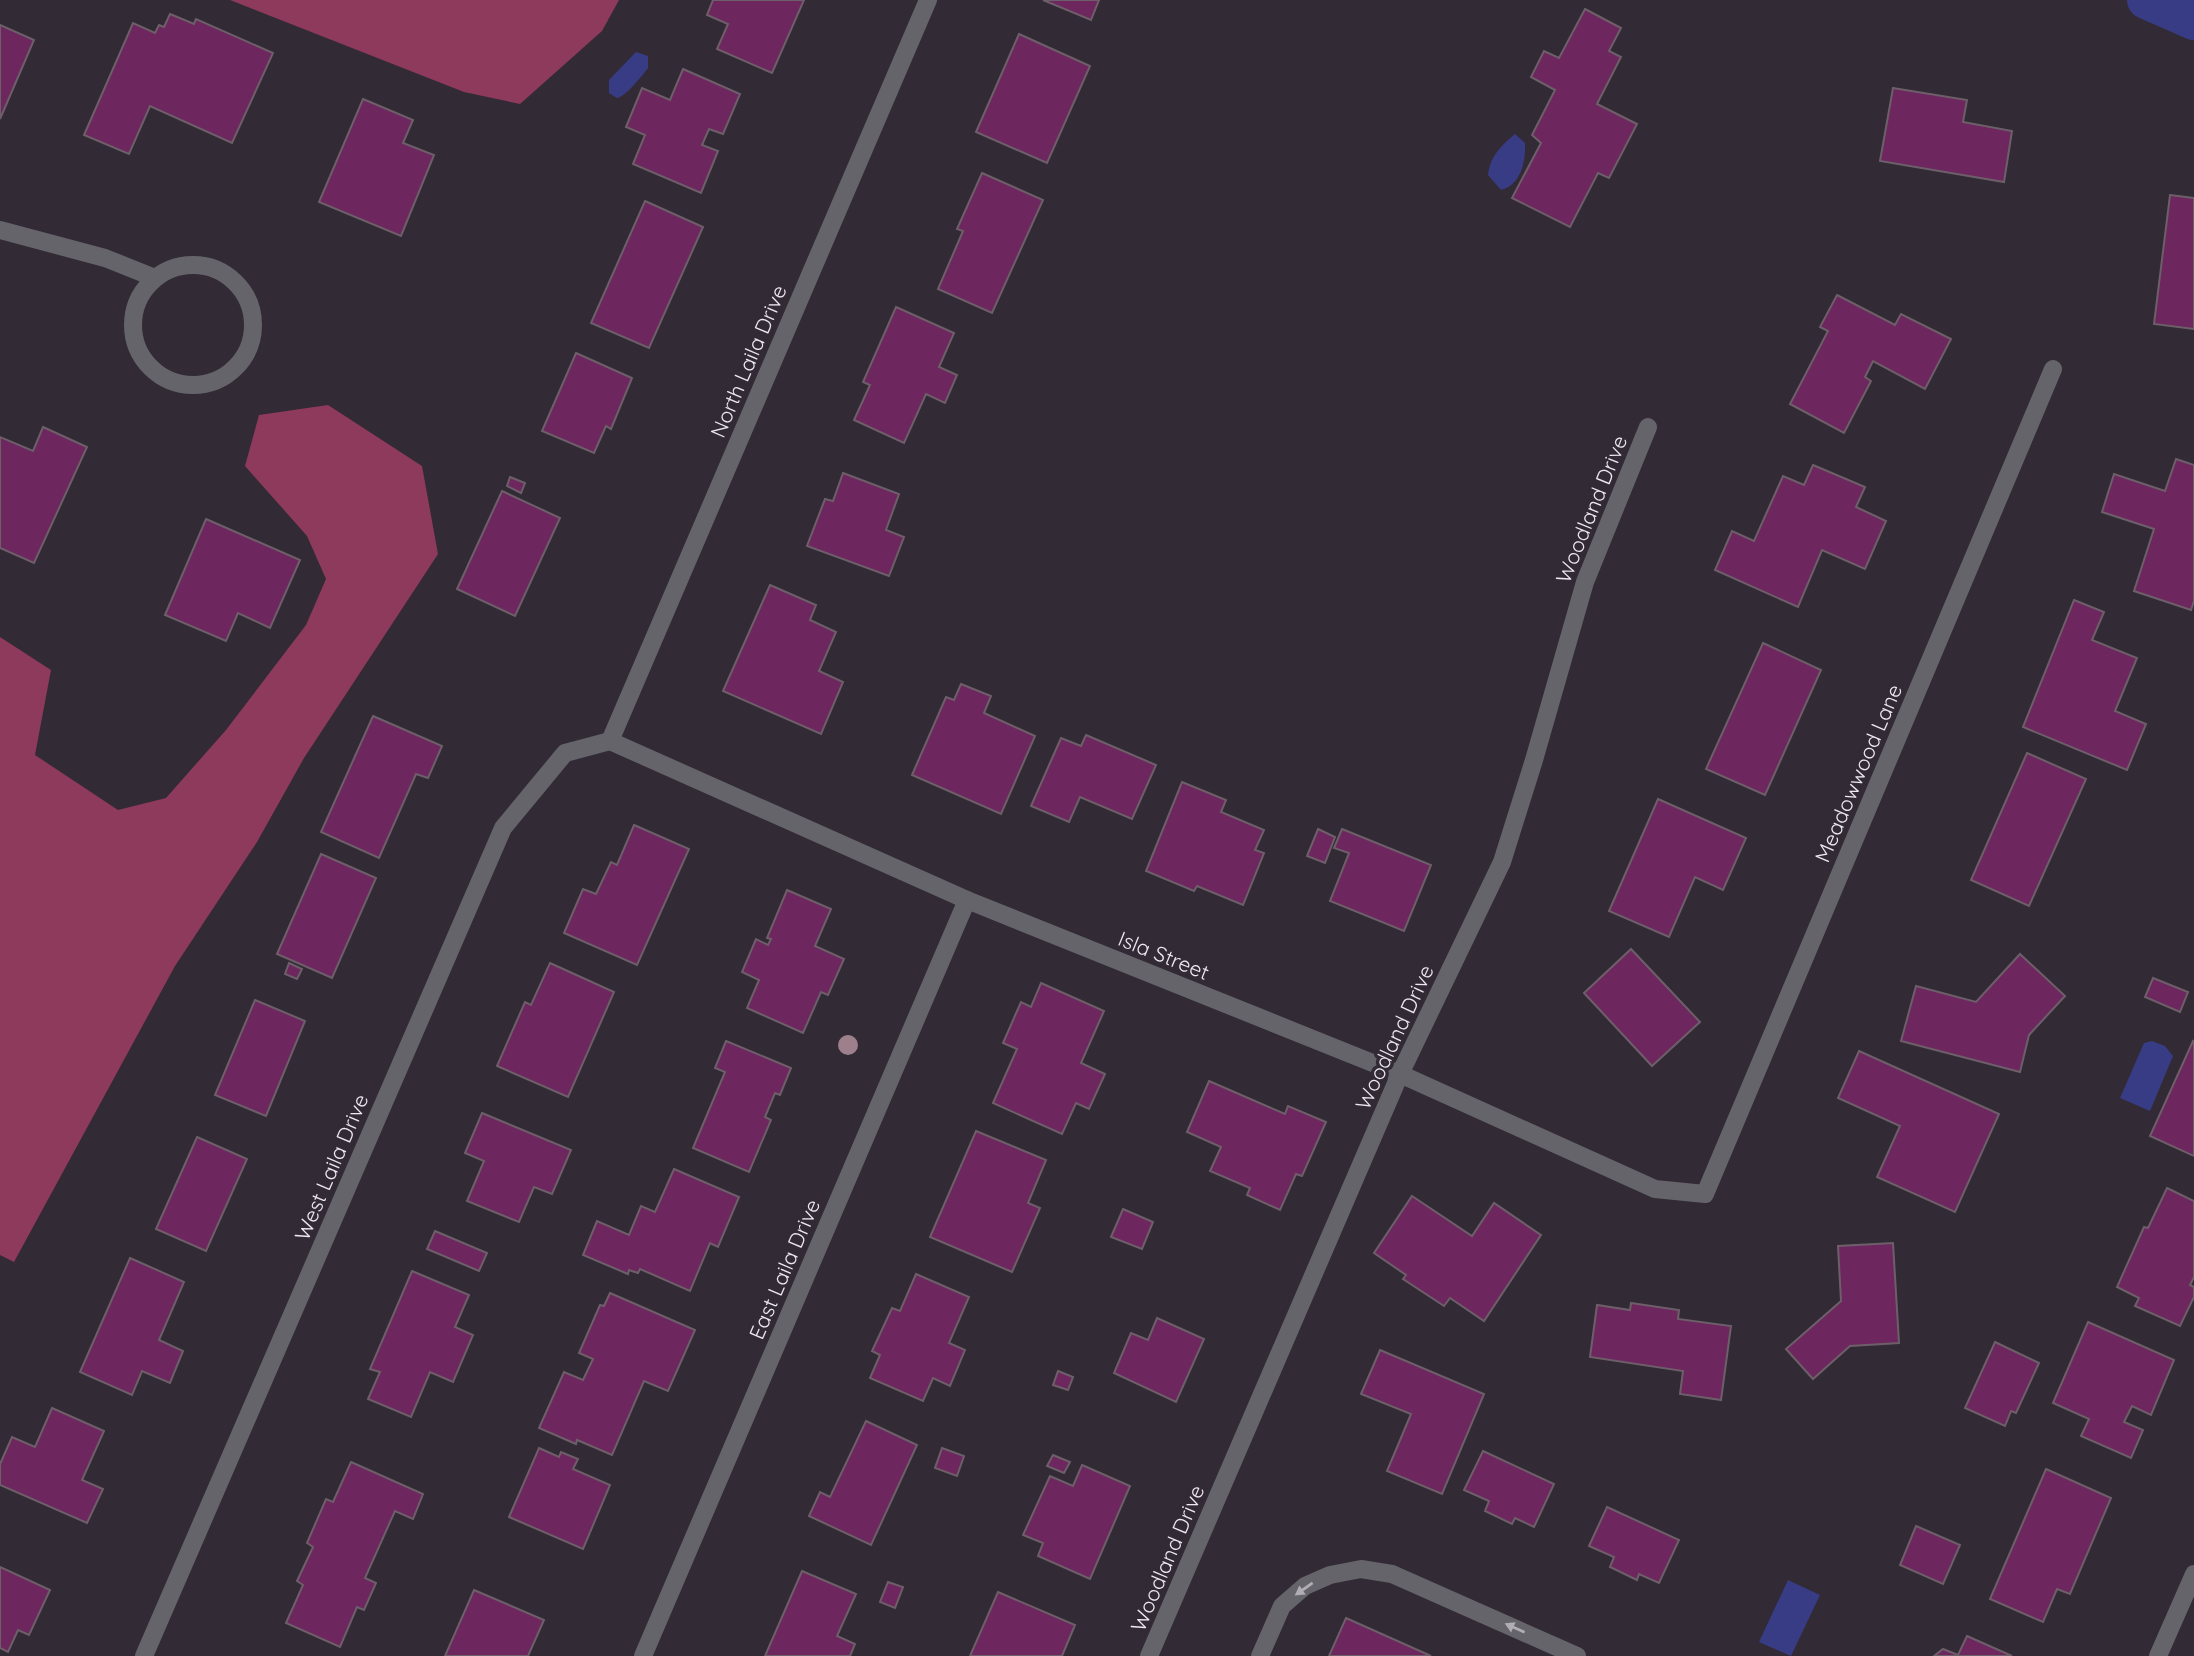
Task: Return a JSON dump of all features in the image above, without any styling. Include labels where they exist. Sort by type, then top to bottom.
[{"type":"street","name":"North Laila Drive","points":[[610,741],[928,0]]},
{"type":"street","points":[[0,230],[105,258],[155,278]]},
{"type":"street","points":[[191,265],[211,267],[228,276],[242,290],[251,307],[253,327],[250,346],[240,363],[225,376],[206,384],[186,385],[167,378],[148,363],[139,351],[133,332],[134,311],[142,293],[155,278],[172,268],[191,265]]},
{"type":"street","name":"Meadowwood Lane","points":[[1705,1194],[2053,369]]},
{"type":"street","name":"Woodland Drive","points":[[1149,1656],[1400,1074],[1502,862],[1585,582],[1648,427]]},
{"type":"street","name":"Isla Street","points":[[610,741],[967,901],[1400,1074],[1655,1189],[1705,1194]]},
{"type":"street","name":"West Laila Drive","points":[[144,1656],[503,828],[565,753],[610,741]]},
{"type":"street","name":"East Laila Drive","points":[[643,1656],[967,901]]},
{"type":"street","points":[[1260,1656],[1282,1606],[1306,1586],[1330,1575],[1361,1569],[1392,1574],[1577,1656]]},
{"type":"street","points":[[2158,1656],[2194,1574]]},
{"type":"shaded area","points":[[230,0],[619,0],[602,31],[520,104],[464,92]]},
{"type":"shaded area","points":[[636,52],[648,56],[648,68],[629,90],[617,98],[609,93],[609,80]]},
{"type":"shaded area","points":[[1515,134],[1525,143],[1523,164],[1518,178],[1501,190],[1488,175],[1489,168],[1497,152]]},
{"type":"shaded area","points":[[328,405],[422,466],[438,554],[304,758],[257,842],[175,966],[14,1262],[0,1255],[0,637],[51,670],[35,755],[118,810],[166,798],[226,730],[306,625],[326,579],[307,536],[245,466],[259,415]]},
{"type":"shaded area","points":[[2152,1041],[2165,1046],[2173,1056],[2150,1111],[2120,1098],[2144,1043]]},
{"type":"shaded area","points":[[1788,1580],[1820,1595],[1791,1656],[1759,1642]]},
{"type":"building","points":[[713,0],[804,0],[772,73],[717,49],[728,24],[707,15]]},
{"type":"building","points":[[1043,0],[1099,0],[1091,20]]},
{"type":"building","points":[[1585,9],[1621,28],[1609,51],[1621,57],[1597,104],[1637,124],[1609,178],[1598,173],[1570,227],[1512,198],[1541,143],[1532,135],[1555,90],[1531,77],[1544,51],[1559,58]]},
{"type":"building","points":[[170,14],[194,24],[196,19],[273,53],[232,143],[150,106],[129,154],[84,135],[133,23],[155,33],[159,25],[164,27]]},
{"type":"building","points":[[0,25],[34,40],[0,119]]},
{"type":"building","points":[[1019,34],[1090,66],[1047,163],[976,132]]},
{"type":"building","points":[[683,69],[740,94],[723,134],[709,129],[702,145],[718,151],[701,193],[633,164],[645,135],[626,127],[642,88],[670,100]]},
{"type":"building","points":[[1893,88],[1967,100],[1963,122],[2012,131],[2004,182],[1880,161]]},
{"type":"building","points":[[363,99],[413,120],[403,143],[434,155],[401,236],[319,202]]},
{"type":"building","points":[[982,173],[1043,200],[992,313],[938,289],[963,231],[957,229]]},
{"type":"building","points":[[2170,195],[2194,198],[2194,329],[2154,324]]},
{"type":"building","points":[[645,201],[703,227],[649,348],[591,323]]},
{"type":"building","points":[[1837,295],[1895,325],[1901,314],[1951,339],[1925,389],[1873,361],[1865,377],[1871,381],[1844,433],[1790,404],[1828,331],[1820,327]]},
{"type":"building","points":[[896,307],[954,333],[939,367],[957,375],[945,403],[926,394],[904,443],[854,420],[870,385],[863,382]]},
{"type":"building","points":[[576,353],[632,378],[611,429],[606,426],[594,453],[542,431]]},
{"type":"building","points":[[43,427],[87,447],[34,563],[0,548],[0,437],[33,451]]},
{"type":"building","points":[[2176,459],[2194,465],[2194,601],[2191,610],[2134,591],[2154,529],[2102,512],[2114,474],[2165,491]]},
{"type":"building","points":[[1813,465],[1865,487],[1856,507],[1886,521],[1865,569],[1822,550],[1798,607],[1715,570],[1732,531],[1754,541],[1783,476],[1804,485]]},
{"type":"building","points":[[843,473],[899,494],[886,530],[904,537],[889,576],[807,546],[825,499],[833,501]]},
{"type":"building","points":[[510,477],[525,483],[521,493],[507,486]]},
{"type":"building","points":[[502,491],[560,518],[515,616],[457,589]]},
{"type":"building","points":[[206,519],[300,560],[270,628],[238,613],[226,641],[165,615]]},
{"type":"building","points":[[770,585],[816,605],[810,620],[836,632],[819,671],[843,682],[821,734],[723,691]]},
{"type":"building","points":[[2074,600],[2104,612],[2092,640],[2137,658],[2115,711],[2146,724],[2127,770],[2023,727]]},
{"type":"building","points":[[1763,643],[1821,670],[1765,795],[1706,769]]},
{"type":"building","points":[[961,684],[991,696],[984,713],[1035,736],[1001,814],[912,775],[946,697],[954,700]]},
{"type":"building","points":[[373,716],[442,746],[428,778],[416,774],[379,858],[321,832]]},
{"type":"building","points":[[1086,735],[1156,765],[1132,819],[1080,797],[1069,822],[1031,806],[1061,738],[1081,746]]},
{"type":"building","points":[[2027,753],[2086,779],[2029,906],[1971,880]]},
{"type":"building","points":[[1182,782],[1226,800],[1221,812],[1264,830],[1255,850],[1264,853],[1243,905],[1197,886],[1194,891],[1146,871]]},
{"type":"building","points":[[1658,799],[1746,838],[1723,890],[1695,877],[1669,937],[1609,911]]},
{"type":"building","points":[[634,825],[689,849],[637,965],[564,933],[583,889],[596,894],[611,862],[617,865]]},
{"type":"building","points":[[1318,829],[1335,837],[1325,863],[1307,856]]},
{"type":"building","points":[[1342,829],[1431,865],[1404,931],[1330,901],[1349,853],[1334,848]]},
{"type":"building","points":[[321,854],[376,878],[332,978],[277,954]]},
{"type":"building","points":[[787,890],[831,909],[815,946],[844,959],[828,995],[821,992],[803,1033],[747,1008],[759,980],[742,972],[756,939],[768,945],[771,939],[767,938]]},
{"type":"building","points":[[1631,949],[1700,1022],[1652,1066],[1584,993]]},
{"type":"building","points":[[2020,954],[2065,996],[2029,1035],[2020,1072],[1901,1041],[1916,986],[1976,1002]]},
{"type":"building","points":[[289,963],[302,969],[297,979],[285,974]]},
{"type":"building","points":[[550,963],[614,992],[568,1097],[497,1066],[525,1002],[531,1005]]},
{"type":"building","points":[[2153,978],[2188,992],[2180,1012],[2145,997]]},
{"type":"building","points":[[1041,983],[1104,1011],[1081,1063],[1105,1074],[1089,1109],[1076,1103],[1062,1134],[993,1103],[1017,1049],[1003,1043],[1021,1002],[1031,1007]]},
{"type":"building","points":[[255,1000],[305,1021],[266,1116],[215,1095]]},
{"type":"building","points":[[726,1041],[791,1068],[780,1095],[775,1093],[765,1117],[771,1120],[749,1172],[693,1148],[725,1072],[715,1068]]},
{"type":"building","points":[[2194,1042],[2194,1156],[2150,1136]]},
{"type":"building","points":[[1859,1051],[1999,1114],[1955,1212],[1877,1177],[1900,1126],[1838,1098]]},
{"type":"building","points":[[1209,1081],[1285,1114],[1288,1106],[1326,1122],[1302,1176],[1296,1174],[1280,1210],[1247,1195],[1250,1188],[1210,1171],[1221,1147],[1187,1132]]},
{"type":"building","points":[[482,1113],[571,1150],[552,1194],[534,1187],[519,1222],[467,1201],[484,1161],[465,1153]]},
{"type":"building","points":[[976,1131],[1046,1160],[1028,1203],[1040,1208],[1012,1272],[930,1237]]},
{"type":"building","points":[[197,1137],[247,1159],[206,1251],[156,1229]]},
{"type":"building","points":[[674,1169],[739,1197],[718,1247],[710,1243],[690,1291],[640,1269],[638,1273],[629,1270],[628,1274],[583,1255],[597,1221],[629,1235],[641,1206],[655,1212]]},
{"type":"building","points":[[2167,1188],[2194,1201],[2194,1277],[2190,1285],[2194,1287],[2194,1297],[2180,1326],[2135,1306],[2139,1298],[2117,1287],[2144,1227],[2148,1228]]},
{"type":"building","points":[[1412,1196],[1472,1236],[1494,1203],[1541,1235],[1484,1321],[1450,1298],[1444,1306],[1403,1279],[1406,1275],[1374,1253]]},
{"type":"building","points":[[1123,1209],[1153,1222],[1142,1249],[1111,1237]]},
{"type":"building","points":[[435,1231],[487,1253],[479,1271],[427,1249]]},
{"type":"building","points":[[1893,1243],[1899,1343],[1850,1346],[1813,1379],[1786,1349],[1841,1301],[1838,1246]]},
{"type":"building","points":[[130,1258],[184,1282],[159,1340],[183,1351],[170,1383],[142,1371],[132,1395],[80,1372]]},
{"type":"building","points":[[412,1271],[469,1295],[455,1327],[473,1335],[453,1382],[430,1372],[411,1417],[368,1399],[380,1372],[370,1369]]},
{"type":"building","points":[[916,1274],[969,1297],[949,1343],[965,1350],[950,1386],[933,1378],[923,1401],[870,1378],[880,1355],[872,1351],[892,1308],[900,1311]]},
{"type":"building","points":[[610,1293],[695,1330],[668,1391],[644,1381],[612,1455],[577,1440],[576,1444],[539,1428],[564,1372],[583,1380],[593,1359],[579,1353],[600,1305],[604,1306]]},
{"type":"building","points":[[1631,1303],[1679,1310],[1678,1319],[1731,1326],[1721,1400],[1680,1394],[1683,1371],[1590,1357],[1597,1305],[1630,1310]]},
{"type":"building","points":[[1157,1318],[1204,1339],[1176,1402],[1114,1373],[1131,1333],[1148,1340]]},
{"type":"building","points":[[2088,1322],[2174,1360],[2151,1415],[2132,1406],[2124,1422],[2143,1430],[2131,1458],[2081,1436],[2089,1419],[2053,1403]]},
{"type":"building","points":[[1995,1342],[2039,1363],[2016,1413],[2011,1411],[2005,1426],[1965,1408]]},
{"type":"building","points":[[1380,1350],[1484,1394],[1442,1494],[1387,1471],[1411,1414],[1361,1394]]},
{"type":"building","points":[[1058,1371],[1073,1377],[1068,1390],[1053,1385]]},
{"type":"building","points":[[52,1408],[104,1431],[82,1480],[103,1489],[87,1523],[0,1485],[0,1464],[12,1437],[35,1447]]},
{"type":"building","points":[[866,1421],[917,1445],[871,1545],[809,1516],[820,1492],[830,1497]]},
{"type":"building","points":[[539,1448],[559,1457],[561,1452],[578,1459],[573,1469],[610,1485],[583,1549],[509,1517]]},
{"type":"building","points":[[942,1448],[964,1456],[957,1476],[935,1468]]},
{"type":"building","points":[[1483,1451],[1554,1484],[1534,1527],[1515,1518],[1512,1524],[1485,1511],[1489,1501],[1464,1490]]},
{"type":"building","points":[[1053,1455],[1070,1462],[1064,1473],[1047,1466]]},
{"type":"building","points":[[351,1462],[423,1494],[413,1519],[395,1511],[365,1578],[376,1583],[364,1610],[357,1607],[340,1647],[286,1623],[303,1585],[297,1581],[313,1547],[307,1543],[326,1499],[333,1502]]},
{"type":"building","points":[[1082,1465],[1130,1486],[1090,1579],[1038,1556],[1043,1543],[1023,1535],[1050,1476],[1073,1486]]},
{"type":"building","points":[[2046,1469],[2111,1498],[2070,1594],[2057,1589],[2043,1622],[1990,1599]]},
{"type":"building","points":[[1607,1507],[1679,1540],[1659,1583],[1639,1574],[1637,1580],[1610,1567],[1614,1557],[1589,1546]]},
{"type":"building","points":[[1916,1526],[1960,1545],[1943,1584],[1900,1565]]},
{"type":"building","points":[[0,1567],[50,1590],[29,1635],[18,1630],[8,1652],[0,1648]]},
{"type":"building","points":[[802,1571],[856,1594],[837,1636],[855,1644],[850,1656],[765,1656]]},
{"type":"building","points":[[888,1582],[903,1587],[895,1608],[880,1602]]},
{"type":"building","points":[[474,1590],[544,1620],[528,1656],[445,1656]]},
{"type":"building","points":[[998,1592],[1075,1625],[1062,1656],[970,1656]]},
{"type":"building","points":[[1346,1618],[1431,1656],[1329,1656]]},
{"type":"building","points":[[1967,1636],[2012,1656],[1934,1656],[1943,1649],[1958,1655]]},
{"type":"waterway","points":[[2146,0],[2194,21]]}]
